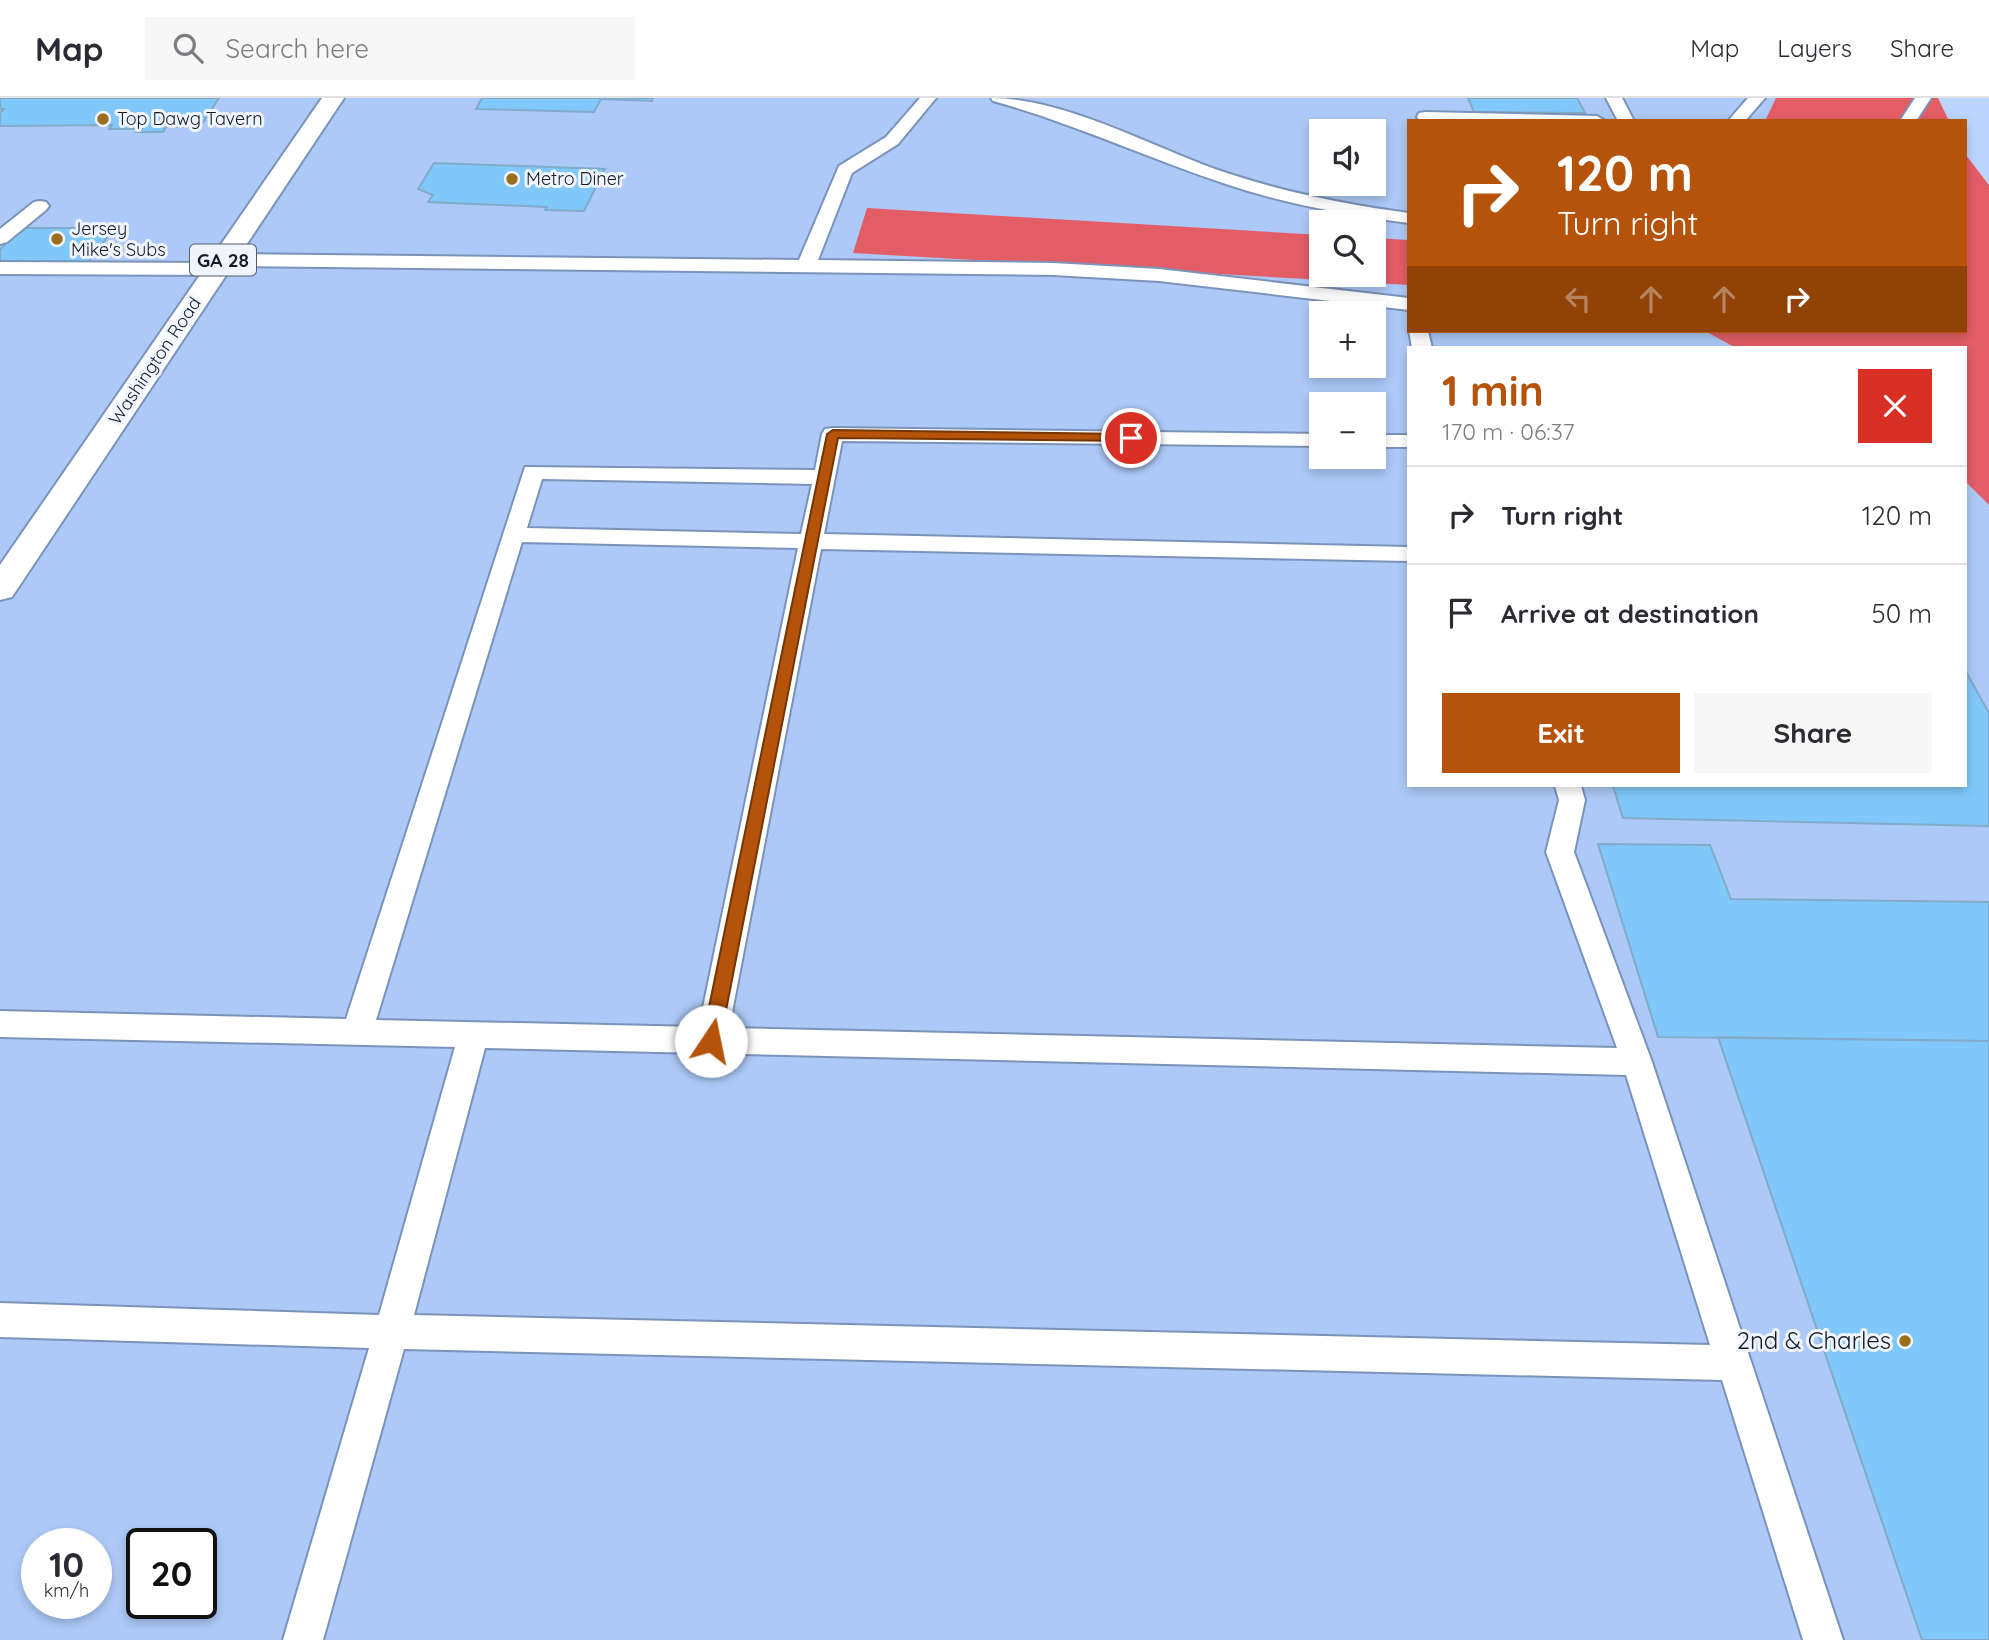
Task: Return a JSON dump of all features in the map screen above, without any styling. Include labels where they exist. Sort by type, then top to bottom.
[{"type":"main road","name":"Washington Road","points":[[0,589],[333,98]]},
{"type":"lane","points":[[806,266],[845,170],[875,156],[902,134],[928,98]]},
{"type":"lane","points":[[999,98],[1053,111],[1212,173],[1290,198],[1359,212],[1407,218]]},
{"type":"lane","points":[[1419,98],[1425,119]]},
{"type":"lane","points":[[1614,98],[1625,119]]},
{"type":"lane","points":[[1738,119],[1757,98]]},
{"type":"lane","points":[[1909,119],[1923,98]]},
{"type":"lane","points":[[0,237],[40,206]]},
{"type":"lane","points":[[0,268],[220,264],[1053,269],[1159,275],[1407,304]]},
{"type":"lane","points":[[711,1041],[833,434],[1309,440]]},
{"type":"lane","points":[[1386,441],[1407,441]]},
{"type":"lane","points":[[357,1033],[533,472],[824,477]]},
{"type":"lane","points":[[514,535],[1407,554]]},
{"type":"lane","points":[[1568,787],[1572,800],[1560,852],[1637,1062],[1823,1640]]},
{"type":"lane","points":[[0,1024],[1637,1062]]},
{"type":"lane","points":[[303,1640],[392,1332],[473,1035]]},
{"type":"lane","points":[[0,1320],[392,1332],[1734,1363]]},
{"type":"shaded area","points":[[0,98],[1920,98],[1930,119],[1407,119],[1407,333],[1967,333],[1967,323],[1989,235],[1989,1640],[0,1640]]},
{"type":"shaded area","points":[[1776,98],[1938,98],[1948,119],[1766,119]]},
{"type":"shaded area","points":[[1967,157],[1989,185],[1989,505],[1967,483],[1967,346],[1732,346],[1709,333],[1967,333]]},
{"type":"shaded area","points":[[867,208],[1309,234],[1309,279],[853,253]]},
{"type":"shaded area","points":[[1386,239],[1407,240],[1407,285],[1386,284]]},
{"type":"building","name":"Top Dawg Tavern","points":[[0,98],[219,98],[200,127],[166,127],[163,132],[137,132],[142,129],[109,129],[112,125],[0,126],[0,113],[4,109],[0,109]]},
{"type":"building","points":[[482,98],[653,98],[652,101],[601,99],[594,112],[476,109]]},
{"type":"building","points":[[1468,98],[1577,98],[1585,113],[1474,112]]},
{"type":"building","name":"Metro Diner","points":[[434,163],[605,169],[584,211],[545,210],[547,207],[428,202],[433,195],[418,189]]},
{"type":"building","name":"Jersey Mike's Subs","points":[[18,228],[114,228],[88,263],[0,263],[0,250]]},
{"type":"building","points":[[1967,674],[1989,713],[1989,826],[1623,818],[1613,787],[1967,787]]},
{"type":"building","points":[[1598,844],[1710,845],[1731,899],[1989,902],[1989,1041],[1658,1037]]},
{"type":"building","name":"2nd & Charles","points":[[1718,1037],[1989,1041],[1989,1640],[1922,1640]]},
{"type":"place","name":"Top Dawg Tavern","points":[[103,119]]},
{"type":"place","name":"Metro Diner","points":[[512,179]]},
{"type":"place","name":"Jersey Mike's Subs","points":[[57,239]]},
{"type":"place","name":"2nd & Charles","points":[[1905,1341]]},
{"type":"route","points":[[711,1041],[833,434],[1131,438]]}]
